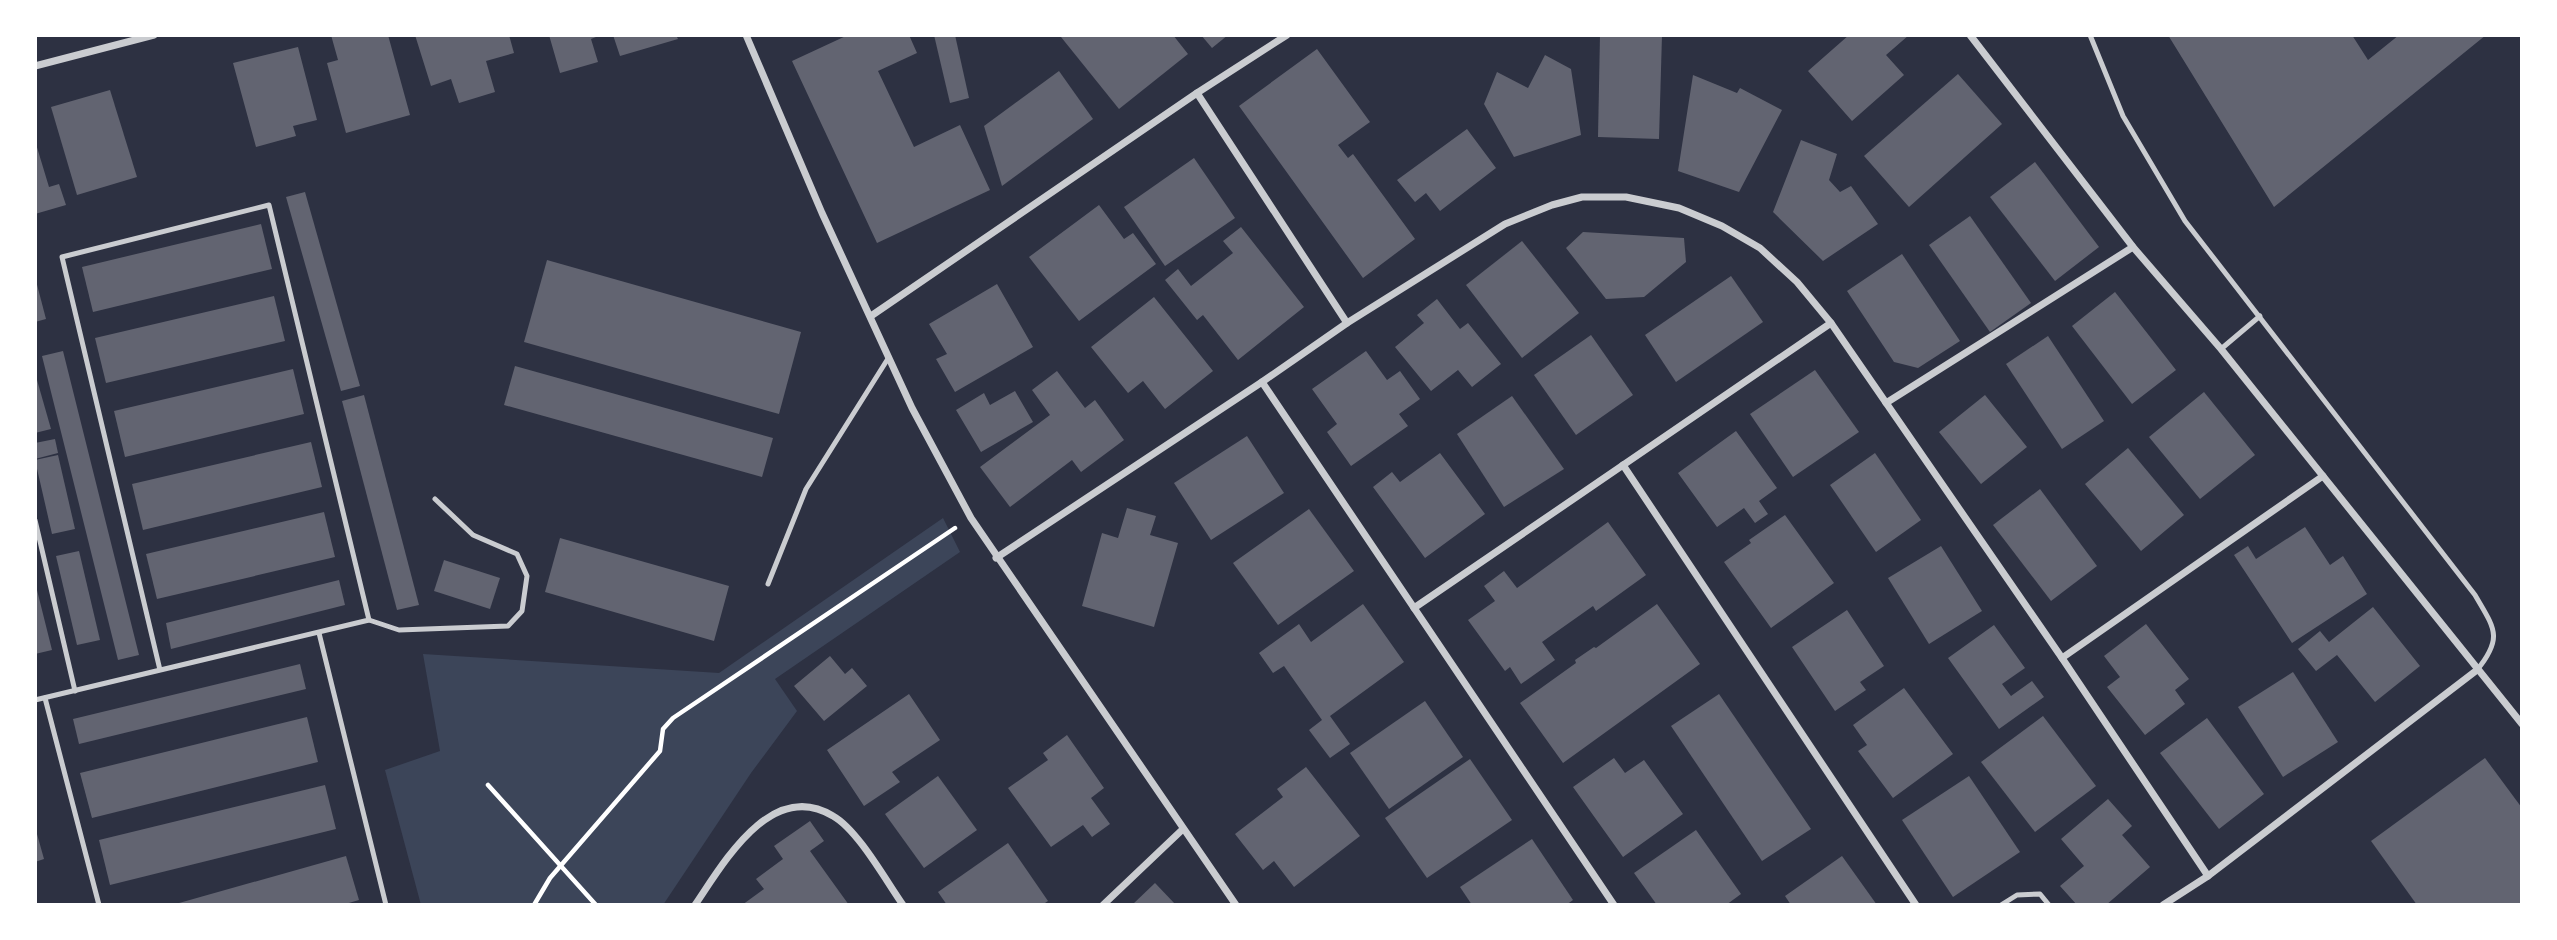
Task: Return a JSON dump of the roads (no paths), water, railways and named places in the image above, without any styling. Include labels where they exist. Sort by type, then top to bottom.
[{"type":"street","points":[[35,65],[154,35]]},
{"type":"street","points":[[746,35],[822,213],[912,408],[971,518],[1236,905]]},
{"type":"street","points":[[871,316],[1197,93],[1287,35]]},
{"type":"street","points":[[1970,35],[2133,247],[2221,349],[2522,724]]},
{"type":"street","points":[[1197,93],[1348,323]]},
{"type":"street","points":[[996,558],[1348,323],[1505,224],[1552,205],[1582,197],[1626,197],[1679,208],[1722,226],[1760,248],[1797,282],[1831,323],[2062,658],[2208,876]]},
{"type":"street","points":[[1886,403],[2133,247]]},
{"type":"street","points":[[1414,608],[1831,323]]},
{"type":"street","points":[[1262,382],[1614,905]]},
{"type":"street","points":[[1623,465],[1916,905]]},
{"type":"street","points":[[2062,658],[2323,476]]},
{"type":"street","points":[[2163,905],[2208,876],[2477,670]]},
{"type":"street","points":[[695,905],[749,832],[764,819],[796,807],[815,809],[834,816],[866,852],[902,905]]},
{"type":"street","points":[[1103,905],[1183,829]]},
{"type":"lane","points":[[2090,35],[2123,116],[2185,221],[2475,595],[2494,627],[2494,644],[2477,670]]},
{"type":"lane","points":[[160,670],[62,257],[269,205],[369,620]]},
{"type":"lane","points":[[2221,349],[2260,316]]},
{"type":"lane","points":[[768,584],[806,489],[890,357]]},
{"type":"lane","points":[[35,700],[369,620],[399,630],[508,626],[522,611],[527,576],[517,554],[474,535],[435,499]]},
{"type":"lane","points":[[35,520],[75,691]]},
{"type":"lane","points":[[319,633],[386,905]]},
{"type":"lane","points":[[45,698],[99,905]]},
{"type":"lane","points":[[2001,905],[2017,894],[2040,894],[2049,905]]}]
